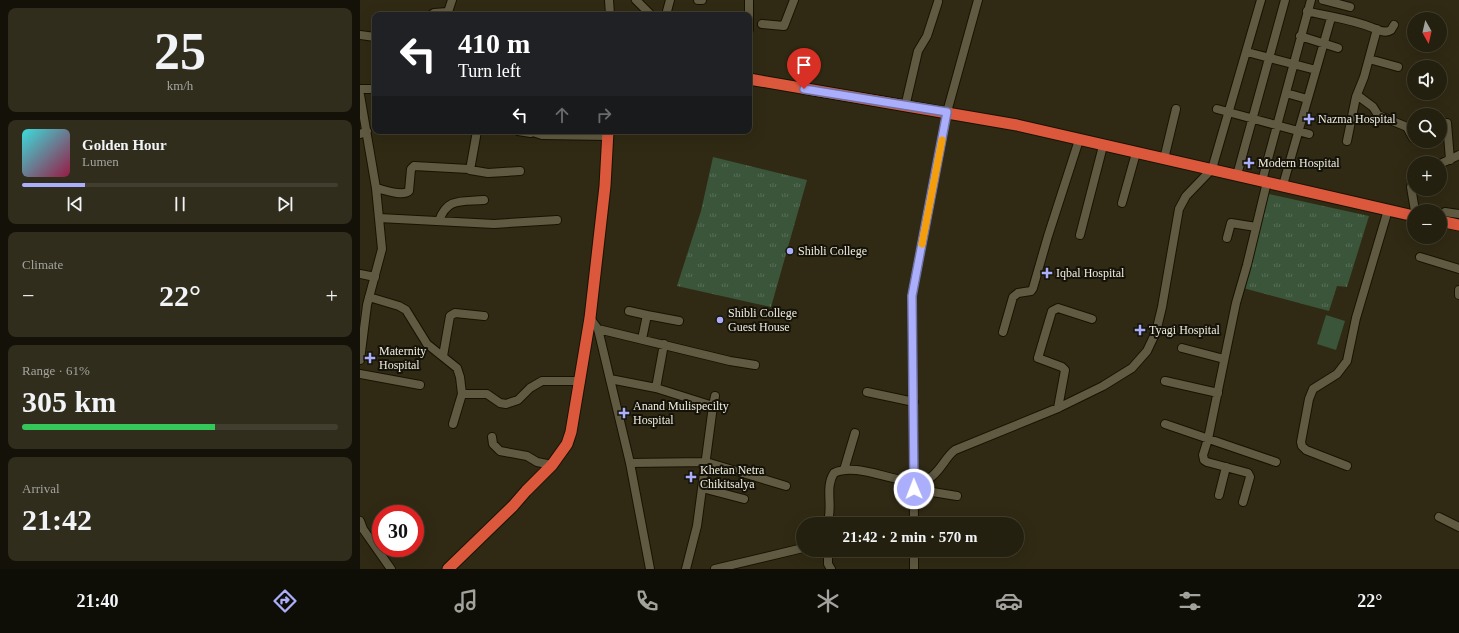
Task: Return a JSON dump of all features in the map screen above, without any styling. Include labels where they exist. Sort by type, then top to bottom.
[{"type":"highway","points":[[752,80],[1017,125],[1103,146],[1212,169],[1407,214]]},
{"type":"highway","points":[[448,569],[513,506],[552,465],[567,444],[571,432],[581,381],[590,318],[605,186],[608,134]]},
{"type":"highway","points":[[1447,223],[1459,225]]},
{"type":"highway","points":[[440,569],[508,502],[526,491]]},
{"type":"street","points":[[448,12],[452,0]]},
{"type":"street","points":[[609,0],[610,12]]},
{"type":"street","points":[[636,0],[648,12]]},
{"type":"street","points":[[667,12],[670,0]]},
{"type":"street","points":[[749,0],[749,12]]},
{"type":"street","points":[[762,24],[784,26],[794,0]]},
{"type":"street","points":[[914,517],[912,296],[947,112],[978,0]]},
{"type":"street","points":[[914,485],[932,476],[948,455],[955,450],[1058,408],[1119,377],[1132,368],[1147,351],[1156,332],[1162,307],[1179,209],[1186,196],[1212,169],[1230,112],[1261,0]]},
{"type":"street","points":[[1237,175],[1285,0]]},
{"type":"street","points":[[1243,502],[1250,475],[1245,471],[1204,460],[1203,455],[1218,393],[1236,303],[1248,265],[1278,126],[1300,36],[1311,0]]},
{"type":"street","points":[[1328,1],[1350,7]]},
{"type":"street","points":[[905,107],[918,51],[926,36],[938,2]]},
{"type":"street","points":[[1307,11],[1341,20],[1354,20],[1389,32],[1394,24]]},
{"type":"street","points":[[1283,185],[1323,43],[1332,18]]},
{"type":"street","points":[[1346,141],[1357,95],[1377,29]]},
{"type":"street","points":[[360,35],[372,37]]},
{"type":"street","points":[[1300,36],[1338,48]]},
{"type":"street","points":[[1247,52],[1316,70]]},
{"type":"street","points":[[1369,59],[1398,67]]},
{"type":"street","points":[[360,89],[372,89]]},
{"type":"street","points":[[1286,93],[1307,99]]},
{"type":"street","points":[[360,95],[364,133],[376,188],[382,249],[369,297],[360,360]]},
{"type":"street","points":[[1357,95],[1373,107],[1378,115],[1407,127]]},
{"type":"street","points":[[1164,159],[1176,109]]},
{"type":"street","points":[[1217,109],[1309,134]]},
{"type":"street","points":[[1447,123],[1450,160]]},
{"type":"street","points":[[470,169],[476,134]]},
{"type":"street","points":[[1003,332],[1013,297],[1018,293],[1029,291],[1033,288],[1079,140]]},
{"type":"street","points":[[1080,234],[1103,146]]},
{"type":"street","points":[[1122,203],[1136,153]]},
{"type":"street","points":[[1447,161],[1459,155]]},
{"type":"street","points":[[376,188],[402,194],[407,193],[409,191],[411,169],[414,166],[470,169],[473,171],[488,173],[520,171]]},
{"type":"street","points":[[439,221],[442,211],[450,203],[484,200]]},
{"type":"street","points":[[1347,466],[1306,450],[1302,446],[1301,442],[1311,393],[1317,385],[1337,374],[1347,361],[1356,318],[1388,210]]},
{"type":"street","points":[[1447,212],[1459,214]]},
{"type":"street","points":[[379,218],[494,224],[557,220]]},
{"type":"street","points":[[1227,238],[1231,223],[1256,227]]},
{"type":"street","points":[[1420,257],[1459,269]]},
{"type":"street","points":[[360,274],[375,277]]},
{"type":"street","points":[[369,297],[402,307],[408,313],[427,344],[443,356],[459,372],[462,394],[452,424]]},
{"type":"street","points":[[1058,408],[1065,370],[1062,367],[1038,358],[1052,311],[1058,308],[1092,319]]},
{"type":"street","points":[[629,312],[679,322]]},
{"type":"street","points":[[443,356],[450,316],[455,313],[484,316]]},
{"type":"street","points":[[642,339],[647,315]]},
{"type":"street","points":[[590,318],[598,329],[610,379],[630,464],[650,569]]},
{"type":"street","points":[[598,329],[730,361],[755,365]]},
{"type":"street","points":[[656,388],[664,344]]},
{"type":"street","points":[[1182,348],[1224,359]]},
{"type":"street","points":[[360,374],[420,385]]},
{"type":"street","points":[[610,379],[656,388],[713,406]]},
{"type":"street","points":[[462,394],[487,394],[500,403],[506,404],[518,400],[530,388],[542,381],[581,381]]},
{"type":"street","points":[[1165,381],[1218,393]]},
{"type":"street","points":[[867,392],[914,402]]},
{"type":"street","points":[[686,569],[697,526],[715,396]]},
{"type":"street","points":[[1165,424],[1276,462]]},
{"type":"street","points":[[844,470],[855,433]]},
{"type":"street","points":[[492,437],[493,444],[500,451],[527,456],[537,462],[552,465]]},
{"type":"street","points":[[630,464],[706,462],[786,486]]},
{"type":"street","points":[[1219,495],[1226,467]]},
{"type":"street","points":[[829,517],[831,511],[830,480],[834,473],[844,470],[957,496]]},
{"type":"street","points":[[702,488],[744,499]]},
{"type":"street","points":[[1439,517],[1459,527]]},
{"type":"street","points":[[360,521],[363,529],[391,569]]},
{"type":"street","points":[[715,569],[796,550]]},
{"type":"street","points":[[828,557],[828,564],[831,569]]},
{"type":"street","points":[[914,557],[914,569]]},
{"type":"green space","points":[[713,157],[807,180],[771,307],[677,286],[701,211]]},
{"type":"green space","points":[[1264,193],[1369,216],[1347,287],[1337,286],[1329,311],[1243,288]]},
{"type":"green space","points":[[1326,315],[1345,321],[1336,350],[1317,344]]},
{"type":"slow traffic","points":[[922,244],[942,140]]},
{"type":"place","name":"Nazma Hospital","points":[[1309,119]]},
{"type":"place","name":"Modern Hospital","points":[[1249,163]]},
{"type":"place","name":"Shibli College","points":[[790,251]]},
{"type":"place","name":"Iqbal Hospital","points":[[1047,273]]},
{"type":"place","name":"Shibli College Guest House","points":[[720,320]]},
{"type":"place","name":"Tyagi Hospital","points":[[1140,330]]},
{"type":"place","name":"Maternity Hospital","points":[[370,358]]},
{"type":"place","name":"Anand Mulispecilty Hospital","points":[[624,413]]},
{"type":"place","name":"Khetan Netra Chikitsalya","points":[[691,477]]},
{"type":"route","points":[[804,89],[905,107],[947,112],[912,296],[911,333],[914,395],[914,489]]}]
